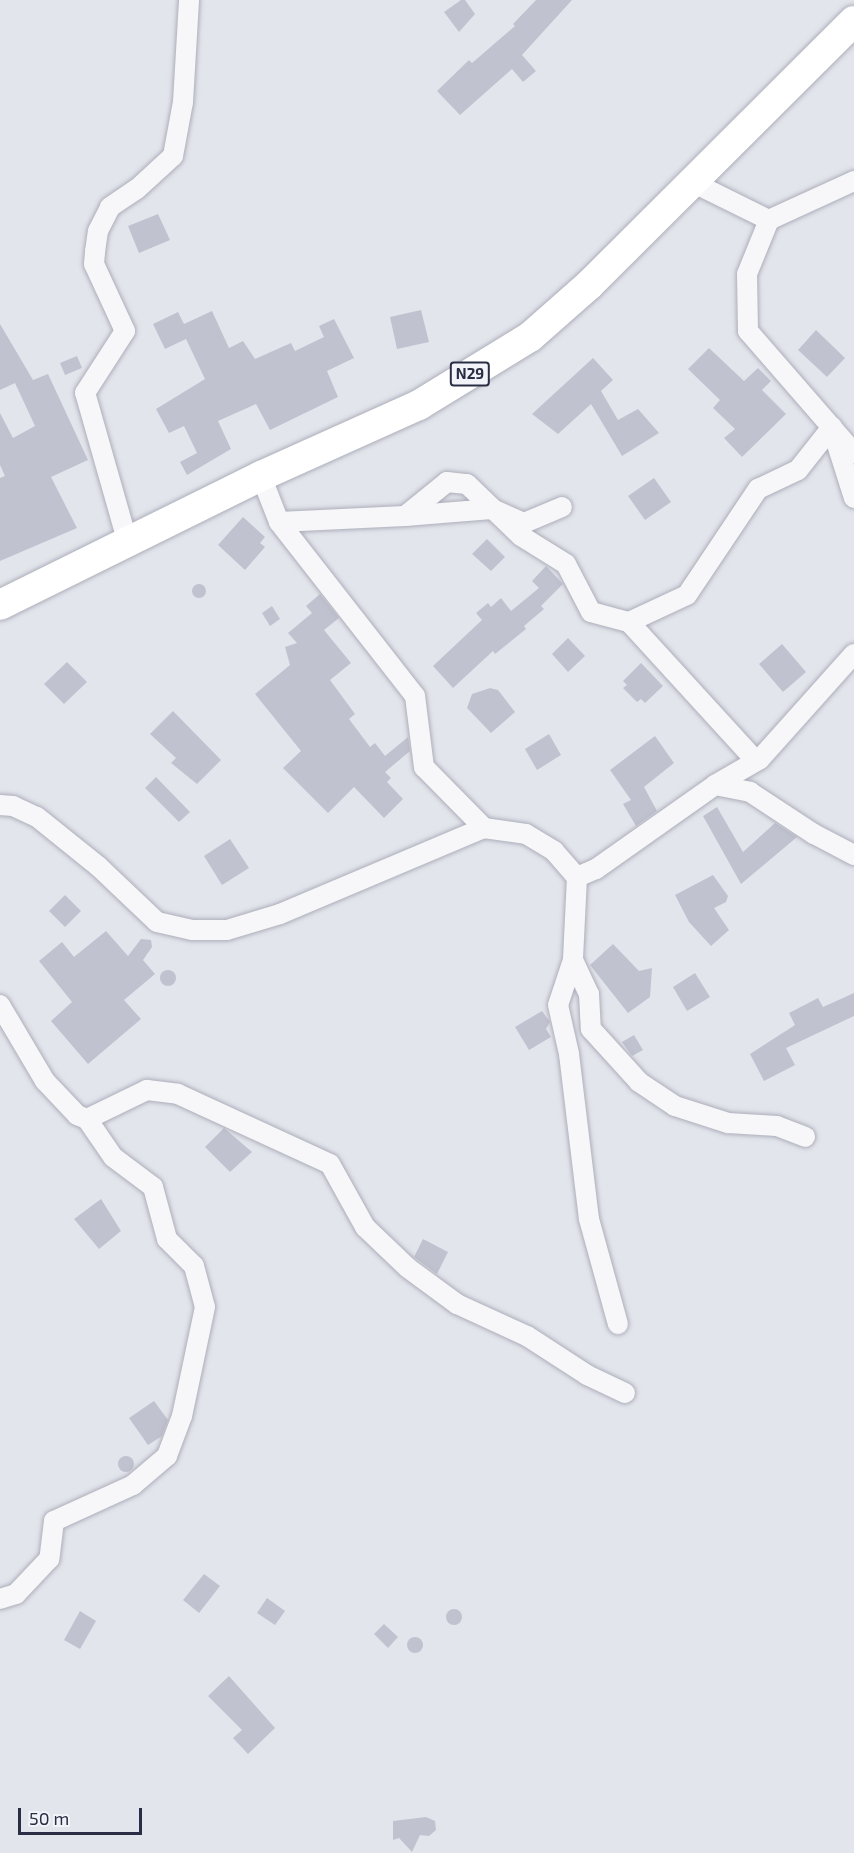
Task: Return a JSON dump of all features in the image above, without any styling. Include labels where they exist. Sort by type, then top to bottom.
[{"type":"main road","name":"N29","points":[[0,605],[127,540],[261,476],[419,405],[530,337],[692,182],[854,21]]},
{"type":"street","points":[[127,540],[85,393],[125,331],[94,264],[94,252],[98,231],[110,207],[137,189],[173,156],[183,102],[189,0]]},
{"type":"street","points":[[854,181],[769,220],[747,274],[748,331],[854,453]]},
{"type":"street","points":[[692,182],[769,220]]},
{"type":"street","points":[[832,427],[854,498]]},
{"type":"street","points":[[629,622],[687,595],[758,489],[798,470],[832,427]]},
{"type":"street","points":[[261,476],[279,522],[415,696],[424,767],[484,828]]},
{"type":"street","points":[[405,516],[447,482],[467,484],[521,536],[566,564],[591,612],[629,622],[755,760]]},
{"type":"street","points":[[279,522],[492,509],[524,523],[561,507]]},
{"type":"street","points":[[577,877],[596,869],[715,785],[755,760],[854,654]]},
{"type":"street","points":[[715,785],[750,792],[814,834],[854,855]]},
{"type":"street","points":[[0,805],[13,806],[37,817],[98,866],[157,922],[192,930],[227,930],[280,914],[484,828],[526,834],[554,851],[577,877],[573,960],[558,1005],[569,1054],[589,1219],[618,1324]]},
{"type":"street","points":[[573,960],[589,994],[591,1029],[639,1082],[675,1106],[728,1123],[777,1126],[805,1137]]},
{"type":"street","points":[[0,1005],[45,1081],[77,1115],[87,1119],[112,1157],[153,1187],[167,1239],[194,1266],[205,1307],[182,1416],[167,1456],[133,1485],[54,1521],[49,1559],[16,1594],[0,1599]]},
{"type":"street","points":[[87,1119],[147,1090],[178,1094],[330,1164],[365,1227],[408,1268],[457,1304],[527,1336],[587,1375],[625,1393]]},
{"type":"building","points":[[461,0],[465,0],[475,14],[459,32],[444,12]]},
{"type":"building","points":[[536,0],[572,0],[522,55],[536,71],[523,82],[512,69],[460,115],[437,91],[469,60],[472,63],[515,26],[513,24]]},
{"type":"building","points":[[158,214],[170,240],[139,253],[128,226]]},
{"type":"building","points":[[421,310],[429,342],[397,349],[390,317]]},
{"type":"building","points":[[212,311],[229,348],[243,341],[255,359],[291,343],[295,351],[324,337],[319,326],[334,319],[354,358],[327,371],[338,397],[270,430],[256,404],[218,421],[231,449],[187,475],[180,462],[197,453],[184,426],[169,433],[156,409],[205,379],[186,339],[165,349],[153,324],[178,312],[184,324]]},
{"type":"building","points":[[0,324],[33,380],[48,374],[88,460],[51,477],[77,528],[0,561],[0,478],[5,476],[0,465],[0,413],[13,438],[35,426],[15,383],[0,390]]},
{"type":"building","points":[[816,330],[845,358],[827,377],[798,350]]},
{"type":"building","points":[[709,348],[744,381],[758,368],[771,381],[762,390],[786,414],[742,457],[724,438],[735,429],[713,408],[720,400],[688,369]]},
{"type":"building","points":[[77,356],[82,368],[65,375],[60,363]]},
{"type":"building","points":[[593,358],[613,380],[601,391],[618,420],[638,409],[659,433],[622,456],[591,404],[558,434],[532,414]]},
{"type":"building","points":[[654,478],[671,502],[645,520],[628,496]]},
{"type":"building","points":[[243,517],[265,537],[260,543],[265,547],[245,570],[218,545]]},
{"type":"building","points":[[487,539],[505,557],[491,571],[472,554]]},
{"type":"building","points":[[546,566],[563,584],[541,606],[544,609],[524,626],[526,629],[495,654],[493,651],[453,688],[433,666],[482,620],[476,613],[488,603],[491,607],[501,598],[511,611],[539,588],[532,581]]},
{"type":"building","points":[[199,584],[204,586],[206,591],[204,596],[199,598],[194,596],[192,591],[194,586]]},
{"type":"building","points":[[320,594],[339,618],[324,630],[351,663],[330,680],[355,714],[349,719],[370,747],[375,743],[385,756],[408,737],[410,751],[385,772],[391,778],[387,782],[403,799],[384,818],[354,787],[328,813],[283,768],[301,751],[255,694],[290,665],[285,647],[297,643],[288,633],[312,613],[306,606]]},
{"type":"building","points":[[272,606],[280,619],[270,626],[262,613]]},
{"type":"building","points":[[568,638],[585,656],[568,672],[552,654]]},
{"type":"building","points":[[782,644],[806,672],[783,692],[759,664]]},
{"type":"building","points":[[67,662],[87,682],[64,704],[44,684]]},
{"type":"building","points":[[641,663],[663,686],[645,703],[641,699],[637,702],[623,688],[627,685],[623,681]]},
{"type":"building","points":[[490,688],[498,690],[515,712],[491,733],[467,708],[472,694]]},
{"type":"building","points":[[173,711],[221,760],[197,784],[171,763],[176,758],[150,734]]},
{"type":"building","points":[[549,734],[561,755],[537,770],[525,749]]},
{"type":"building","points":[[655,736],[674,763],[644,787],[657,811],[636,826],[623,804],[631,800],[610,770]]},
{"type":"building","points":[[156,777],[190,812],[179,822],[145,788]]},
{"type":"building","points":[[717,807],[743,852],[775,823],[797,837],[741,884],[703,816]]},
{"type":"building","points":[[230,839],[249,868],[222,885],[204,856]]},
{"type":"building","points":[[713,875],[728,896],[726,902],[714,908],[729,930],[711,946],[689,922],[675,895]]},
{"type":"building","points":[[65,895],[81,911],[65,927],[49,911]]},
{"type":"building","points":[[106,931],[128,956],[141,939],[151,940],[152,947],[143,960],[155,974],[124,1000],[141,1019],[88,1064],[51,1021],[72,1002],[39,961],[62,942],[74,957]]},
{"type":"building","points":[[613,944],[639,971],[652,968],[650,997],[628,1013],[590,965]]},
{"type":"building","points":[[165,970],[171,970],[176,978],[174,984],[165,986],[160,981],[160,975]]},
{"type":"building","points":[[695,973],[710,997],[687,1011],[673,987]]},
{"type":"building","points":[[854,993],[854,1016],[786,1048],[795,1065],[764,1081],[750,1054],[795,1025],[789,1013],[818,998],[823,1007]]},
{"type":"building","points":[[542,1011],[550,1022],[546,1029],[551,1037],[529,1050],[515,1027]]},
{"type":"building","points":[[634,1035],[643,1050],[632,1056],[622,1042]]},
{"type":"building","points":[[224,1128],[252,1152],[230,1172],[205,1147]]},
{"type":"building","points":[[101,1199],[121,1231],[99,1249],[74,1219]]},
{"type":"building","points":[[423,1239],[448,1252],[437,1274],[414,1257]]},
{"type":"building","points":[[154,1401],[168,1420],[162,1436],[148,1445],[129,1418]]},
{"type":"building","points":[[123,1456],[129,1456],[134,1464],[132,1470],[123,1472],[118,1467],[118,1461]]},
{"type":"building","points":[[204,1574],[220,1586],[199,1613],[183,1600]]},
{"type":"building","points":[[267,1598],[285,1611],[275,1625],[257,1613]]},
{"type":"building","points":[[451,1609],[457,1609],[462,1617],[460,1623],[451,1625],[446,1620],[446,1614]]},
{"type":"building","points":[[80,1611],[96,1621],[80,1649],[64,1640]]},
{"type":"building","points":[[384,1624],[398,1637],[388,1648],[374,1634]]},
{"type":"building","points":[[415,1637],[421,1639],[423,1645],[421,1651],[415,1653],[409,1651],[407,1645],[409,1639]]},
{"type":"building","points":[[229,1676],[275,1728],[248,1754],[233,1738],[242,1730],[208,1696]]},
{"type":"building","points":[[426,1817],[435,1821],[436,1830],[429,1836],[420,1835],[412,1852],[399,1838],[393,1840],[393,1821]]}]
